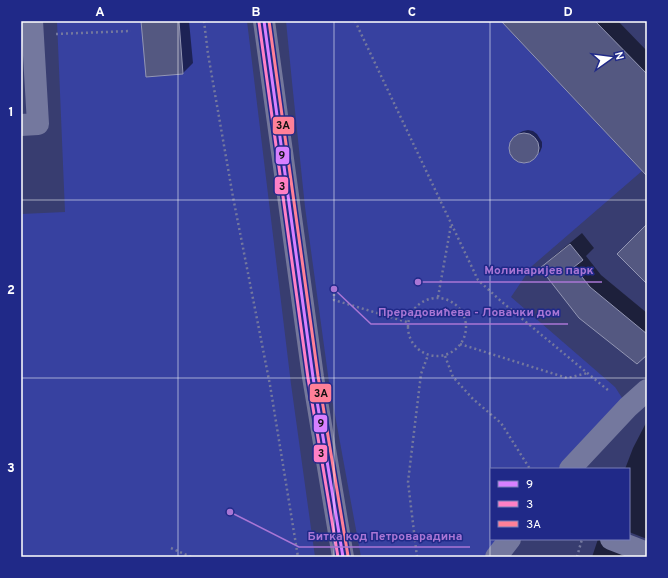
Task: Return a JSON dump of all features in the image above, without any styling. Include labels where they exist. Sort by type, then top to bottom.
[{"type":"main road","points":[[264,21],[313,377],[343,557]]},
{"type":"street","points":[[21,125],[38,124],[33,28]]},
{"type":"street","points":[[571,468],[628,407],[647,390]]},
{"type":"street","points":[[496,557],[509,540]]},
{"type":"street","points":[[614,540],[647,553]]},
{"type":"path","points":[[204,21],[208,54],[232,197],[270,385],[298,557]]},
{"type":"path","points":[[355,21],[478,280],[502,302],[628,407]]},
{"type":"path","points":[[33,28],[131,31]]},
{"type":"path","points":[[438,297],[452,225]]},
{"type":"path","points":[[334,289],[334,300],[407,322]]},
{"type":"path","points":[[438,297],[453,302],[464,315],[466,332],[459,347],[445,356],[428,355],[416,348],[408,336],[407,322],[413,309],[424,300],[438,297]]},
{"type":"path","points":[[460,344],[566,378],[589,373]]},
{"type":"path","points":[[417,557],[408,482],[421,374],[428,355]]},
{"type":"path","points":[[445,356],[453,377],[473,399],[501,423],[529,468]]},
{"type":"path","points":[[576,557],[582,540]]},
{"type":"path","points":[[171,548],[191,557]]},
{"type":"shaded area","points":[[57,21],[247,21],[291,384],[315,557],[21,557],[21,214],[65,212]]},
{"type":"shaded area","points":[[286,21],[501,21],[642,171],[532,266],[511,297],[615,387],[628,407],[571,468],[490,468],[490,540],[509,540],[496,557],[361,557],[329,382],[305,207]]},
{"type":"building","points":[[141,21],[179,21],[183,74],[146,77]]},
{"type":"building","points":[[501,21],[595,21],[647,74],[647,176]]},
{"type":"building","points":[[524,133],[535,137],[539,148],[535,159],[524,163],[513,159],[509,148],[513,137]]},
{"type":"building","points":[[647,224],[647,284],[617,254]]},
{"type":"building","points":[[570,244],[583,260],[574,267],[590,287],[647,334],[647,355],[637,364],[579,318],[540,268]]},
{"type":"transit line","name":"9","points":[[264,21],[313,377],[343,557]]},
{"type":"transit line","name":"3A","points":[[269,21],[318,376],[348,556]]},
{"type":"transit line","name":"3","points":[[259,22],[308,378],[338,557]]},
{"type":"place","name":"Молинаријев парк","points":[[418,282]]},
{"type":"place","name":"Прерадовићева - Ловачки дом","points":[[334,289]]},
{"type":"place","name":"Битка код Петроварадина","points":[[230,512]]}]
